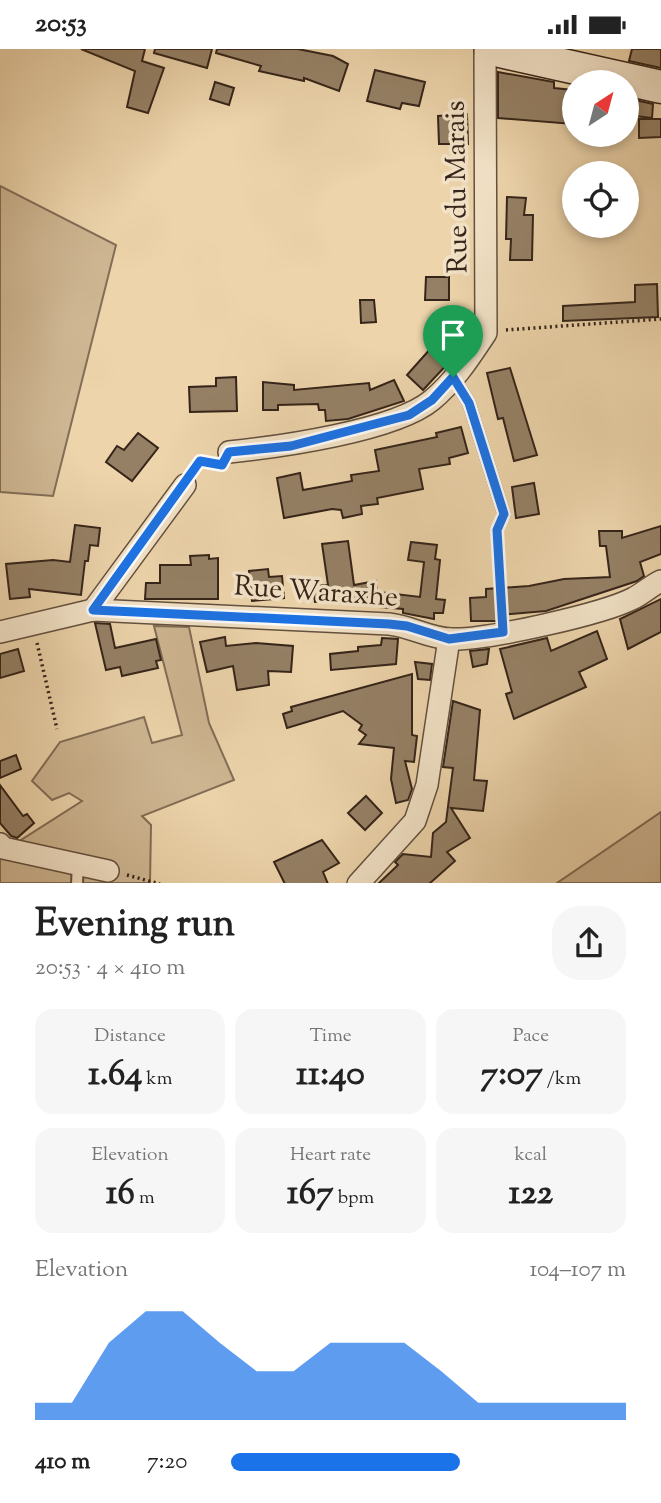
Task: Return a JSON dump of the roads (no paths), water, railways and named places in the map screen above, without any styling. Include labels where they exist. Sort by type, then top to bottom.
[{"type":"main road","points":[[491,49],[661,87]]},
{"type":"street","name":"Rue du Marais","points":[[453,377],[486,331],[485,49]]},
{"type":"street","points":[[229,452],[291,446],[409,415],[432,400],[453,377]]},
{"type":"street","points":[[93,610],[185,485]]},
{"type":"street","name":"Rue Waraxhe","points":[[0,632],[93,610],[389,624],[407,626],[449,639],[503,632],[599,610],[635,598],[661,581]]},
{"type":"street","points":[[359,883],[415,821],[427,785],[449,639]]},
{"type":"street","points":[[0,844],[3,848],[77,874],[108,871]]},
{"type":"lane","points":[[453,377],[469,403],[504,514]]}]
